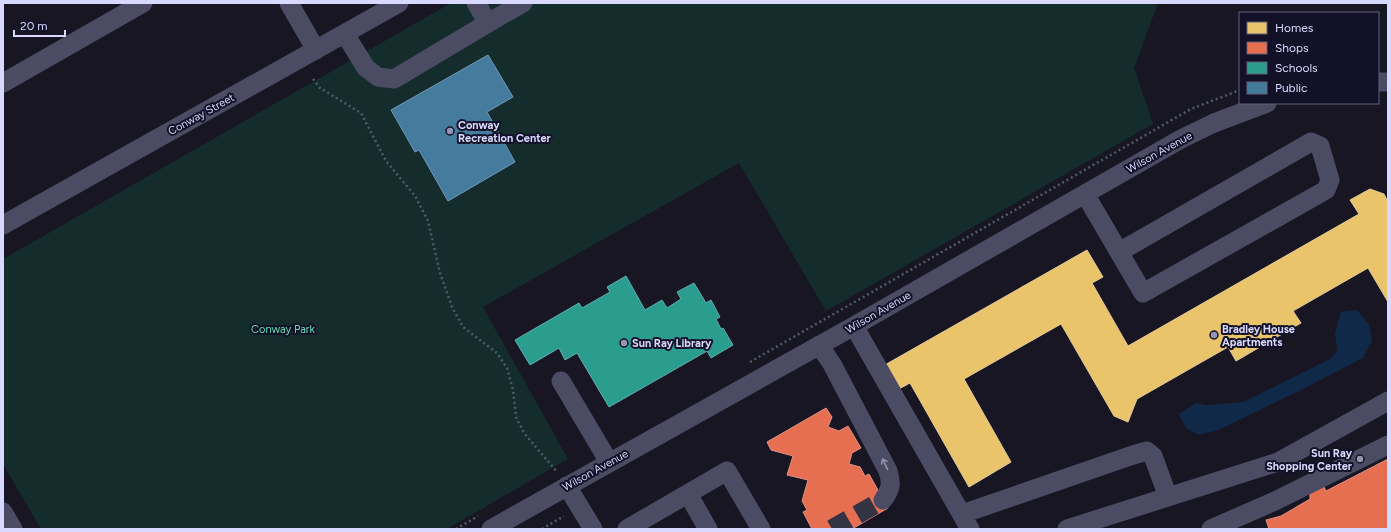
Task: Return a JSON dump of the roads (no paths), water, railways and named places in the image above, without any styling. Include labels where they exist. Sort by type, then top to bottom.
[{"type":"street","points":[[3,83],[143,3]]},
{"type":"street","points":[[289,3],[316,50]]},
{"type":"street","name":"Conway Street","points":[[3,225],[399,3]]},
{"type":"street","points":[[476,3],[488,23]]},
{"type":"street","points":[[345,34],[366,68],[378,77],[394,78],[523,3]]},
{"type":"street","name":"Wilson Avenue","points":[[492,524],[562,475],[609,462],[819,346],[1188,136],[1214,123],[1264,104]]},
{"type":"street","points":[[1085,194],[1143,293],[1326,190],[1330,180],[1320,146],[1311,142],[1119,252]]},
{"type":"street","points":[[854,326],[966,522],[1133,455],[1147,451],[1153,456],[1168,497]]},
{"type":"street","points":[[819,346],[832,364],[888,470],[891,481],[889,492],[883,500]]},
{"type":"street","points":[[560,381],[609,462]]},
{"type":"street","points":[[1066,529],[1278,462],[1388,401]]},
{"type":"street","points":[[1211,529],[1275,501],[1388,445]]},
{"type":"street","points":[[627,529],[650,523],[688,494],[727,471],[761,529]]},
{"type":"street","points":[[562,475],[593,529]]},
{"type":"street","points":[[688,494],[708,529]]},
{"type":"street","points":[[3,512],[13,529]]},
{"type":"water","points":[[1357,310],[1369,324],[1372,341],[1363,358],[1221,429],[1198,435],[1186,428],[1179,414],[1196,403],[1206,405],[1243,402],[1330,359],[1337,351],[1335,333],[1341,312]]},
{"type":"tunnel","points":[[832,529],[883,500]]},
{"type":"place","name":"Conway Recreation Center","points":[[450,131]]},
{"type":"place","name":"Bradley House Apartments","points":[[1214,335]]},
{"type":"place","name":"Sun Ray Library","points":[[624,343]]},
{"type":"place","name":"Sun Ray Shopping Center","points":[[1360,459]]},
{"type":"park label","name":"Conway Park","points":[[283,329]]}]
